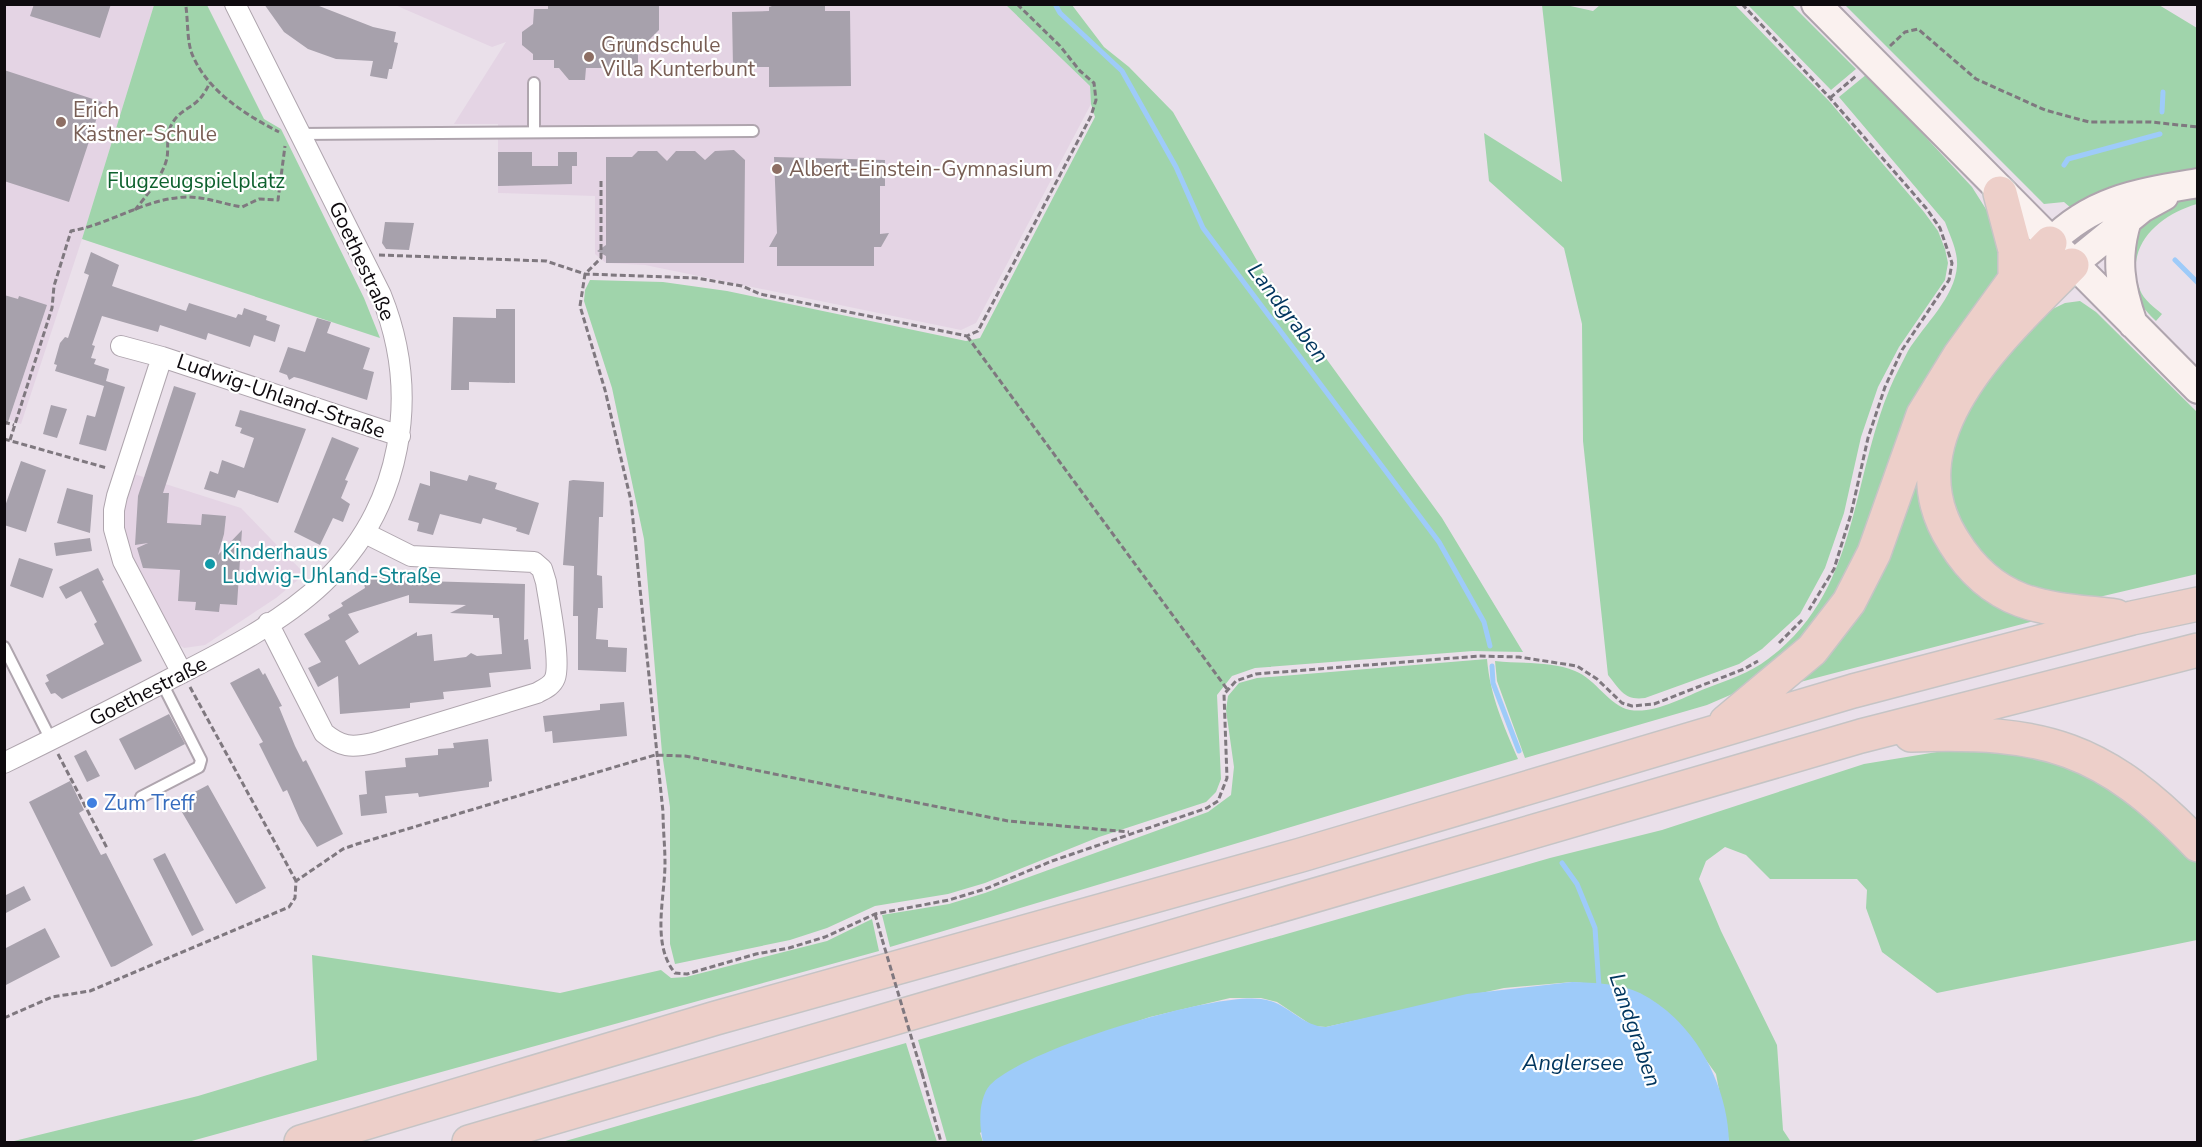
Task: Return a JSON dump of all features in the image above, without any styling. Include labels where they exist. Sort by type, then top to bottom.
[{"type":"highway","points":[[2000,193],[2015,250],[2014,279]]},
{"type":"highway","points":[[1713,732],[1812,650],[1850,602],[1874,553],[1923,416],[1960,355],[2014,279],[2061,254]]},
{"type":"highway","points":[[2061,254],[1988,352],[1954,403],[1937,448],[1936,498],[1947,531],[1961,553],[1998,590],[2035,605],[2132,618]]},
{"type":"highway","points":[[301,1143],[716,1017],[1289,858],[1875,685],[2132,618],[2198,604]]},
{"type":"highway","points":[[469,1143],[1861,736],[2198,650]]},
{"type":"highway","points":[[1861,736],[1979,735],[2028,739],[2055,746],[2081,755],[2121,777],[2159,807],[2198,845]]},
{"type":"main road","points":[[1816,4],[2000,193],[2198,389]]},
{"type":"main road","points":[[2061,254],[2190,184]]},
{"type":"main road","points":[[2061,254],[2078,218],[2101,206],[2137,193],[2190,184]]},
{"type":"main road","points":[[2127,220],[2118,264],[2121,285],[2135,328]]},
{"type":"street","name":"Goethestraße","points":[[4,764],[225,651],[298,604],[323,583],[364,533],[390,481],[400,436],[402,388],[397,342],[381,295],[298,134],[235,4]]},
{"type":"street","name":"Ludwig-Uhland-Straße","points":[[121,346],[162,357],[400,436]]},
{"type":"street","name":"Ludwig-Uhland-Straße","points":[[162,357],[124,472],[114,510],[116,542],[123,561],[182,673]]},
{"type":"street","points":[[268,622],[324,733],[339,745],[354,747],[373,743],[537,693],[549,686],[555,678],[557,663],[546,582],[542,569],[534,562],[411,556],[364,533]]},
{"type":"lane","points":[[534,83],[534,132]]},
{"type":"lane","points":[[298,134],[753,131]]},
{"type":"lane","points":[[4,647],[51,740]]},
{"type":"lane","points":[[141,796],[200,767],[201,760],[162,683]]},
{"type":"path","points":[[360,254],[546,261],[585,274],[696,278],[742,286],[760,294],[967,336],[978,332],[1091,116],[1096,100],[1094,83],[1017,4]]},
{"type":"path","points":[[1742,4],[1830,98],[1930,215],[1940,228],[1952,263],[1949,280],[1902,350],[1885,387],[1868,438],[1851,514],[1834,569],[1806,616],[1775,647]]},
{"type":"path","points":[[10,440],[52,308],[54,286],[71,231],[94,227],[158,201],[185,197],[206,198],[242,207],[259,199],[278,200],[286,135],[249,116],[210,82],[192,54],[186,7]]},
{"type":"path","points":[[1888,47],[1905,32],[1918,29],[1976,79],[2044,111],[2089,122],[2151,122],[2198,127]]},
{"type":"path","points":[[1830,98],[1862,71]]},
{"type":"path","points":[[134,211],[150,191],[166,160],[168,132],[174,120],[197,105],[210,82]]},
{"type":"path","points":[[601,181],[601,258],[585,274],[580,292],[580,306],[605,390],[632,511],[665,863],[661,924],[663,947],[668,965],[675,973],[687,974],[789,948],[825,938],[875,914],[949,900],[985,889],[1132,832],[1207,808],[1218,801],[1227,778],[1223,711],[1227,689],[1236,681],[1256,674],[1479,656],[1519,657],[1577,666],[1597,679],[1622,703],[1632,706],[1654,704],[1744,669],[1759,660]]},
{"type":"path","points":[[967,336],[1227,689]]},
{"type":"path","points":[[4,422],[15,425]]},
{"type":"path","points":[[4,439],[124,472]]},
{"type":"path","points":[[4,1018],[52,997],[90,991],[289,907],[295,898],[296,880],[182,673]]},
{"type":"path","points":[[51,740],[107,848]]},
{"type":"path","points":[[296,880],[344,849],[357,844],[655,755],[686,756],[1008,821],[1132,832]]},
{"type":"path","points":[[875,914],[941,1143]]},
{"type":"shaded area","name":"Erich Kästner-Schule","points":[[5,5],[154,5],[82,239],[21,424],[5,418]]},
{"type":"shaded area","name":"Albert-Einstein-Gymnasium","points":[[395,5],[1006,5],[1090,86],[1091,104],[976,323],[961,330],[645,265],[606,263],[595,254],[595,196],[498,193],[498,124],[454,124],[506,42],[492,47]]},
{"type":"shaded area","points":[[134,474],[241,508],[305,574],[276,598],[205,645],[184,648],[172,640],[131,560],[123,532],[123,503]]},
{"type":"green space","name":"Flugzeugspielplatz","points":[[154,5],[207,5],[264,119],[281,129],[364,298],[380,338],[82,239]]},
{"type":"green space","points":[[1006,5],[1072,5],[1104,47],[1129,67],[1173,112],[1264,273],[1442,518],[1523,652],[1473,651],[1255,668],[1232,676],[1217,695],[1221,779],[1216,792],[1206,802],[1099,837],[985,883],[948,894],[875,906],[827,928],[790,940],[675,964],[670,944],[670,807],[662,753],[644,539],[612,388],[584,301],[585,290],[590,280],[663,282],[727,291],[966,341],[980,338],[1095,117],[1091,104],[1090,86]]},
{"type":"green space","points":[[1542,5],[1566,5],[1593,11],[1600,5],[1735,5],[1829,101],[1924,212],[1938,231],[1948,263],[1945,280],[1899,347],[1878,387],[1861,437],[1844,513],[1825,568],[1800,614],[1762,649],[1739,664],[1645,698],[1628,696],[1608,675],[1583,441],[1582,324],[1564,248],[1489,181],[1484,133],[1562,182]]},
{"type":"green space","points":[[1748,5],[1792,5],[1856,69],[1831,90]]},
{"type":"green space","points":[[1845,5],[2159,5],[2197,28],[2197,172],[2071,208],[2064,202],[2044,204]]},
{"type":"green space","points":[[1867,74],[1972,187],[1996,225],[2002,277],[1892,472],[1823,626],[1744,689],[1707,705],[1525,758],[1497,681],[1495,661],[1546,664],[1566,668],[1590,680],[1622,708],[1649,710],[1731,679],[1761,664],[1797,632],[1820,602],[1836,569],[1848,534],[1877,424],[1890,388],[1908,351],[1945,300],[1951,289],[1957,266],[1955,249],[1945,222],[1839,97]]},
{"type":"green space","points":[[2197,194],[2197,204],[2183,209],[2158,224],[2141,246],[2136,260],[2136,274],[2140,290],[2162,314],[2156,321],[2140,303],[2130,282],[2131,257],[2135,238],[2142,222],[2147,217],[2171,203]]},
{"type":"green space","points":[[2080,301],[2096,312],[2197,412],[2197,574],[2099,597],[2055,596],[2024,589],[1972,548],[1945,478],[1958,422],[2034,318],[2065,303]]},
{"type":"green space","points":[[1920,449],[1929,515],[2057,615],[1781,687]]},
{"type":"green space","points":[[1487,659],[1494,698],[1518,759],[890,947],[882,915],[949,904],[985,893],[1208,812],[1231,795],[1234,767],[1226,710],[1228,696],[1239,683],[1257,678]]},
{"type":"green space","points":[[1949,750],[2016,751],[2070,760],[2145,806],[2197,857],[2197,940],[1937,993],[1882,952],[1866,908],[1867,890],[1857,879],[1770,879],[1746,855],[1725,847],[1706,861],[1699,879],[1721,931],[1777,1045],[1783,1130],[1791,1142],[1729,1142],[1716,1074],[1686,1032],[1617,986],[1572,982],[1504,988],[1326,1027],[1313,1026],[1277,1002],[1261,998],[1230,998],[1150,1017],[1097,1035],[980,1133],[983,1142],[947,1142],[918,1040],[1550,858],[1662,830],[1864,764]]},
{"type":"green space","points":[[872,919],[879,951],[188,1142],[10,1142],[198,1096],[317,1060],[312,955],[560,993],[661,970],[671,978],[686,977],[827,941]]},
{"type":"green space","points":[[906,1043],[937,1142],[562,1142]]},
{"type":"water","name":"Anglersee","points":[[1572,982],[1624,987],[1640,993],[1677,1020],[1692,1037],[1715,1077],[1727,1120],[1729,1142],[983,1142],[980,1121],[983,1098],[990,1085],[1009,1071],[1077,1041],[1162,1014],[1237,999],[1261,999],[1279,1004],[1309,1023],[1326,1027],[1467,994]]},
{"type":"building","points":[[34,4],[111,4],[100,38],[30,16]]},
{"type":"building","points":[[264,4],[314,4],[373,27],[396,32],[394,42],[398,43],[392,69],[389,69],[387,79],[370,76],[373,61],[336,59],[308,49],[284,32]]},
{"type":"building","points":[[548,4],[659,4],[659,30],[638,51],[638,68],[586,68],[585,80],[569,80],[559,68],[554,68],[554,60],[533,60],[533,54],[522,45],[522,32],[533,24],[534,9],[548,9]]},
{"type":"building","points":[[778,4],[825,4],[825,11],[850,11],[851,86],[769,87],[769,67],[733,67],[732,12],[769,11],[769,7]]},
{"type":"building","points":[[4,70],[102,102],[69,202],[4,181]]},
{"type":"building","points":[[734,150],[745,160],[744,263],[606,263],[606,256],[597,251],[606,245],[606,157],[632,157],[638,151],[657,151],[667,161],[676,151],[695,151],[705,160],[715,151]]},
{"type":"building","points":[[498,152],[532,152],[532,166],[558,166],[558,152],[577,152],[577,166],[572,166],[572,184],[498,186]]},
{"type":"building","points":[[774,157],[885,160],[885,186],[880,186],[880,234],[889,233],[881,247],[874,247],[874,266],[777,266],[777,247],[769,247],[777,233]]},
{"type":"building","points":[[385,222],[414,223],[409,250],[386,249],[382,243]]},
{"type":"building","points":[[91,252],[119,265],[112,286],[186,311],[189,303],[236,318],[238,314],[242,315],[244,308],[267,316],[266,320],[280,325],[275,342],[254,335],[250,347],[208,333],[206,340],[160,325],[158,332],[102,316],[92,345],[95,346],[91,358],[96,359],[94,364],[109,369],[106,381],[125,387],[106,451],[79,444],[87,415],[95,417],[104,386],[55,371],[57,365],[54,364],[60,343],[65,337],[68,338],[89,275],[84,273]]},
{"type":"building","points":[[4,295],[18,299],[19,296],[47,305],[7,425],[4,424]]},
{"type":"building","points":[[496,309],[515,309],[515,383],[469,382],[469,390],[451,390],[453,317],[496,318]]},
{"type":"building","points":[[317,318],[331,322],[327,333],[370,348],[363,369],[374,372],[367,400],[302,379],[294,377],[289,380],[287,375],[279,372],[288,347],[305,352]]},
{"type":"building","points":[[174,386],[196,393],[163,493],[169,493],[167,523],[201,525],[202,514],[226,516],[218,555],[242,530],[237,605],[220,604],[219,612],[195,610],[196,602],[178,601],[180,570],[143,568],[137,548],[148,543],[135,545],[138,496]]},
{"type":"building","points":[[51,405],[67,409],[57,438],[43,434]]},
{"type":"building","points":[[240,410],[306,429],[278,503],[238,490],[235,498],[204,489],[210,471],[218,474],[222,460],[244,468],[254,438],[240,433],[242,428],[235,426]]},
{"type":"building","points":[[332,437],[359,448],[345,480],[348,481],[341,498],[350,504],[343,522],[333,518],[320,545],[294,532]]},
{"type":"building","points":[[21,461],[46,470],[26,532],[4,525],[4,509]]},
{"type":"building","points":[[430,471],[467,481],[469,475],[497,483],[495,489],[539,503],[529,535],[516,531],[517,528],[483,518],[481,524],[440,514],[433,535],[417,531],[419,523],[408,520],[420,483],[430,486]]},
{"type":"building","points":[[569,481],[604,482],[603,517],[599,517],[597,575],[602,576],[603,608],[598,608],[596,639],[608,640],[608,647],[627,648],[626,672],[578,670],[578,616],[573,616],[574,566],[563,565]]},
{"type":"building","points":[[67,488],[93,495],[90,533],[57,523]]},
{"type":"building","points":[[90,538],[92,551],[56,556],[54,543]]},
{"type":"building","points":[[19,558],[53,569],[43,598],[10,586]]},
{"type":"building","points":[[98,568],[104,580],[102,581],[142,661],[62,699],[55,693],[51,694],[45,683],[49,681],[46,675],[104,644],[94,624],[97,622],[81,591],[66,599],[59,587]]},
{"type":"building","points":[[386,572],[388,580],[525,584],[524,640],[528,639],[531,669],[489,673],[491,687],[443,692],[444,699],[410,703],[410,708],[340,714],[338,676],[318,687],[308,668],[321,662],[304,634],[330,619],[328,615],[343,606],[341,603],[365,588],[363,579]],"holes":[[[409,595],[409,603],[466,605],[450,613],[493,615],[493,618],[499,618],[502,654],[477,656],[471,653],[466,657],[434,661],[432,634],[417,636],[417,632],[359,665],[345,641],[359,632],[348,614]]]},
{"type":"building","points":[[259,668],[263,675],[265,673],[282,706],[279,707],[295,746],[303,762],[306,760],[343,834],[317,847],[300,820],[287,790],[283,792],[259,744],[263,742],[230,683]]},
{"type":"building","points":[[624,702],[627,736],[553,743],[552,731],[545,732],[543,716],[600,710],[600,704]]},
{"type":"building","points":[[169,714],[185,744],[135,770],[119,739]]},
{"type":"building","points":[[488,739],[492,781],[489,782],[489,787],[419,797],[418,793],[385,796],[387,813],[361,816],[359,795],[367,794],[365,771],[406,767],[405,758],[438,755],[438,749],[454,748],[453,743]]},
{"type":"building","points":[[86,750],[100,776],[87,782],[74,756]]},
{"type":"building","points":[[70,781],[84,810],[79,813],[101,855],[106,853],[153,945],[111,967],[29,802]]},
{"type":"building","points":[[208,785],[266,888],[236,904],[176,802]]},
{"type":"building","points":[[165,853],[204,930],[192,936],[153,859]]},
{"type":"building","points":[[24,886],[31,900],[4,914],[4,896]]},
{"type":"building","points":[[45,928],[60,957],[4,986],[4,949]]},
{"type":"waterway","name":"Landgraben","points":[[1055,4],[1060,13],[1122,71],[1176,167],[1203,228],[1439,542],[1484,622],[1490,646]]},
{"type":"waterway","points":[[2162,112],[2163,92]]},
{"type":"waterway","points":[[2064,165],[2068,159],[2160,134]]},
{"type":"waterway","points":[[2175,260],[2198,283]]},
{"type":"waterway","name":"Landgraben","points":[[1492,666],[1493,683],[1519,751]]},
{"type":"waterway","name":"Landgraben","points":[[1562,863],[1577,884],[1595,928],[1599,987]]},
{"type":"place","name":"Grundschule Villa Kunterbunt","points":[[589,57]]},
{"type":"place","name":"Erich Kästner-Schule","points":[[61,122]]},
{"type":"place","name":"Albert-Einstein-Gymnasium","points":[[777,169]]},
{"type":"place","name":"Kinderhaus Ludwig-Uhland-Straße","points":[[210,564]]},
{"type":"place","name":"Zum Treff","points":[[92,803]]}]
